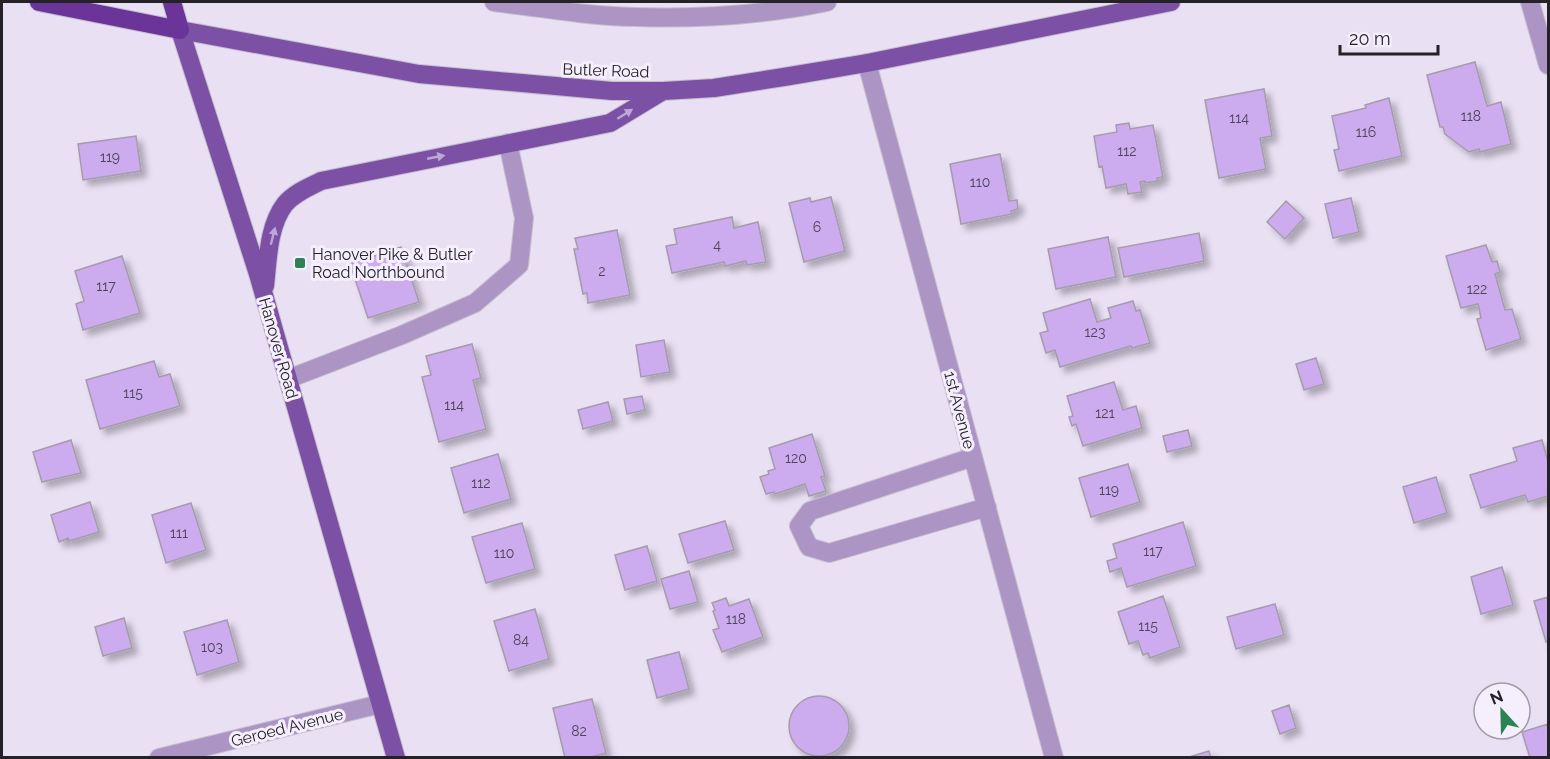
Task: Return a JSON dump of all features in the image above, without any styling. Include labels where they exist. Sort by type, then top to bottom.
[{"type":"highway","name":"Butler Road","points":[[39,2],[180,30]]},
{"type":"highway","points":[[172,2],[180,30]]},
{"type":"main road","name":"Butler Road","points":[[180,30],[419,74],[612,92],[663,91],[714,88],[867,63],[1171,2]]},
{"type":"main road","name":"Hanover Road","points":[[180,30],[264,294],[396,758]]},
{"type":"main road","points":[[264,294],[271,239],[279,216],[286,203],[321,181],[610,123],[663,91]]},
{"type":"street","points":[[494,2],[579,13],[635,17],[705,17],[799,8],[827,2]]},
{"type":"street","points":[[1530,2],[1548,65]]},
{"type":"street","name":"1st Avenue","points":[[867,63],[1054,758]]},
{"type":"street","points":[[288,379],[402,335],[475,303],[519,265],[524,218],[508,143]]},
{"type":"street","points":[[973,457],[810,511],[799,526],[809,547],[829,553],[987,507]]},
{"type":"street","name":"Geroed Avenue","points":[[159,758],[381,704]]},
{"type":"building","points":[[1475,62],[1487,106],[1501,102],[1511,144],[1480,152],[1479,149],[1469,152],[1445,134],[1443,127],[1440,127],[1427,75]]},
{"type":"building","points":[[1264,89],[1272,136],[1260,138],[1266,169],[1219,178],[1205,100]]},
{"type":"building","points":[[1389,98],[1402,156],[1339,171],[1334,150],[1339,149],[1332,116],[1366,108],[1365,105]]},
{"type":"building","points":[[1129,123],[1130,129],[1153,125],[1163,177],[1157,178],[1158,181],[1140,182],[1142,192],[1128,194],[1126,184],[1106,188],[1102,166],[1099,167],[1094,136],[1117,132],[1116,125]]},
{"type":"building","points":[[136,136],[141,171],[83,180],[78,144]]},
{"type":"building","points":[[1000,154],[1009,201],[1017,200],[1018,209],[1011,211],[1012,214],[961,224],[950,164]]},
{"type":"building","points":[[831,197],[845,251],[804,262],[789,203],[810,198],[811,202]]},
{"type":"building","points":[[1351,198],[1359,232],[1333,238],[1325,204]]},
{"type":"building","points":[[1286,201],[1304,218],[1285,239],[1267,222]]},
{"type":"building","points":[[732,217],[734,228],[758,222],[766,262],[747,265],[746,261],[725,266],[724,262],[672,273],[666,246],[677,244],[674,229]]},
{"type":"building","points":[[617,230],[630,295],[588,303],[587,293],[583,294],[574,249],[578,249],[575,238]]},
{"type":"building","points":[[1199,233],[1204,261],[1124,277],[1118,248]]},
{"type":"building","points":[[1108,237],[1116,277],[1056,289],[1048,249]]},
{"type":"building","points":[[1486,245],[1492,262],[1497,261],[1500,272],[1495,274],[1505,310],[1512,309],[1521,339],[1486,350],[1477,319],[1481,318],[1478,304],[1461,308],[1446,256]]},
{"type":"building","points":[[401,247],[419,302],[368,318],[350,264]]},
{"type":"building","points":[[122,256],[140,313],[83,330],[76,304],[84,301],[75,271]]},
{"type":"building","points":[[1090,299],[1097,322],[1111,318],[1108,308],[1133,301],[1136,311],[1140,310],[1150,343],[1132,348],[1131,346],[1060,367],[1055,350],[1046,353],[1040,333],[1048,331],[1043,313]]},
{"type":"building","points":[[664,340],[670,372],[641,377],[636,345]]},
{"type":"building","points":[[472,344],[481,378],[473,380],[486,429],[439,442],[422,377],[431,375],[426,356]]},
{"type":"building","points":[[1316,358],[1324,384],[1304,390],[1296,364]]},
{"type":"building","points":[[154,361],[159,377],[170,374],[180,406],[100,429],[86,380]]},
{"type":"building","points":[[1114,382],[1123,410],[1136,406],[1142,428],[1083,446],[1076,424],[1072,426],[1069,417],[1073,416],[1067,396]]},
{"type":"building","points":[[642,396],[645,410],[627,414],[624,399]]},
{"type":"building","points":[[608,402],[613,421],[583,429],[578,410]]},
{"type":"building","points":[[1188,430],[1192,446],[1167,452],[1163,436]]},
{"type":"building","points":[[812,434],[825,476],[821,477],[826,491],[809,496],[805,484],[775,494],[774,492],[766,494],[760,477],[775,469],[769,448]]},
{"type":"building","points":[[71,440],[81,473],[42,482],[33,452]]},
{"type":"building","points":[[1542,440],[1548,462],[1548,496],[1528,502],[1525,495],[1481,508],[1470,475],[1517,461],[1513,448]]},
{"type":"building","points":[[498,454],[511,499],[464,513],[451,468]]},
{"type":"building","points":[[1128,464],[1140,502],[1091,517],[1079,478]]},
{"type":"building","points":[[1436,477],[1447,513],[1414,523],[1403,487]]},
{"type":"building","points":[[90,502],[99,532],[59,542],[51,515]]},
{"type":"building","points":[[191,503],[206,550],[166,563],[152,515]]},
{"type":"building","points":[[725,521],[734,550],[688,563],[679,534]]},
{"type":"building","points":[[1183,522],[1196,566],[1127,587],[1121,568],[1110,572],[1107,561],[1117,558],[1113,544]]},
{"type":"building","points":[[522,523],[535,569],[486,583],[472,537]]},
{"type":"building","points":[[647,546],[657,581],[625,590],[615,555]]},
{"type":"building","points":[[1502,567],[1513,605],[1481,614],[1471,577]]},
{"type":"building","points":[[689,571],[698,602],[670,609],[661,579]]},
{"type":"building","points":[[1163,596],[1180,647],[1150,658],[1148,653],[1143,655],[1138,641],[1129,644],[1118,612]]},
{"type":"building","points":[[1548,597],[1548,641],[1546,642],[1534,601]]},
{"type":"building","points":[[726,598],[729,606],[749,599],[763,637],[722,652],[713,630],[719,628],[712,603]]},
{"type":"building","points":[[1275,604],[1284,635],[1236,649],[1227,617]]},
{"type":"building","points":[[535,609],[549,659],[509,671],[494,621]]},
{"type":"building","points":[[124,618],[132,648],[103,656],[95,627]]},
{"type":"building","points":[[227,620],[239,662],[197,675],[184,632]]},
{"type":"building","points":[[679,652],[689,689],[657,698],[647,660]]},
{"type":"building","points":[[813,696],[825,696],[836,701],[844,709],[849,726],[847,738],[836,751],[825,756],[813,756],[802,751],[794,743],[789,732],[789,720],[794,709],[802,701]]},
{"type":"building","points":[[592,699],[606,753],[587,758],[565,758],[553,708]]},
{"type":"building","points":[[1289,705],[1296,728],[1280,734],[1272,711]]},
{"type":"building","points":[[1548,724],[1548,758],[1530,758],[1525,741],[1532,741],[1532,729]]},
{"type":"building","points":[[1209,751],[1211,758],[1186,758]]},
{"type":"place","name":"Hanover Pike & Butler Road Northbound","points":[[300,263]]}]
